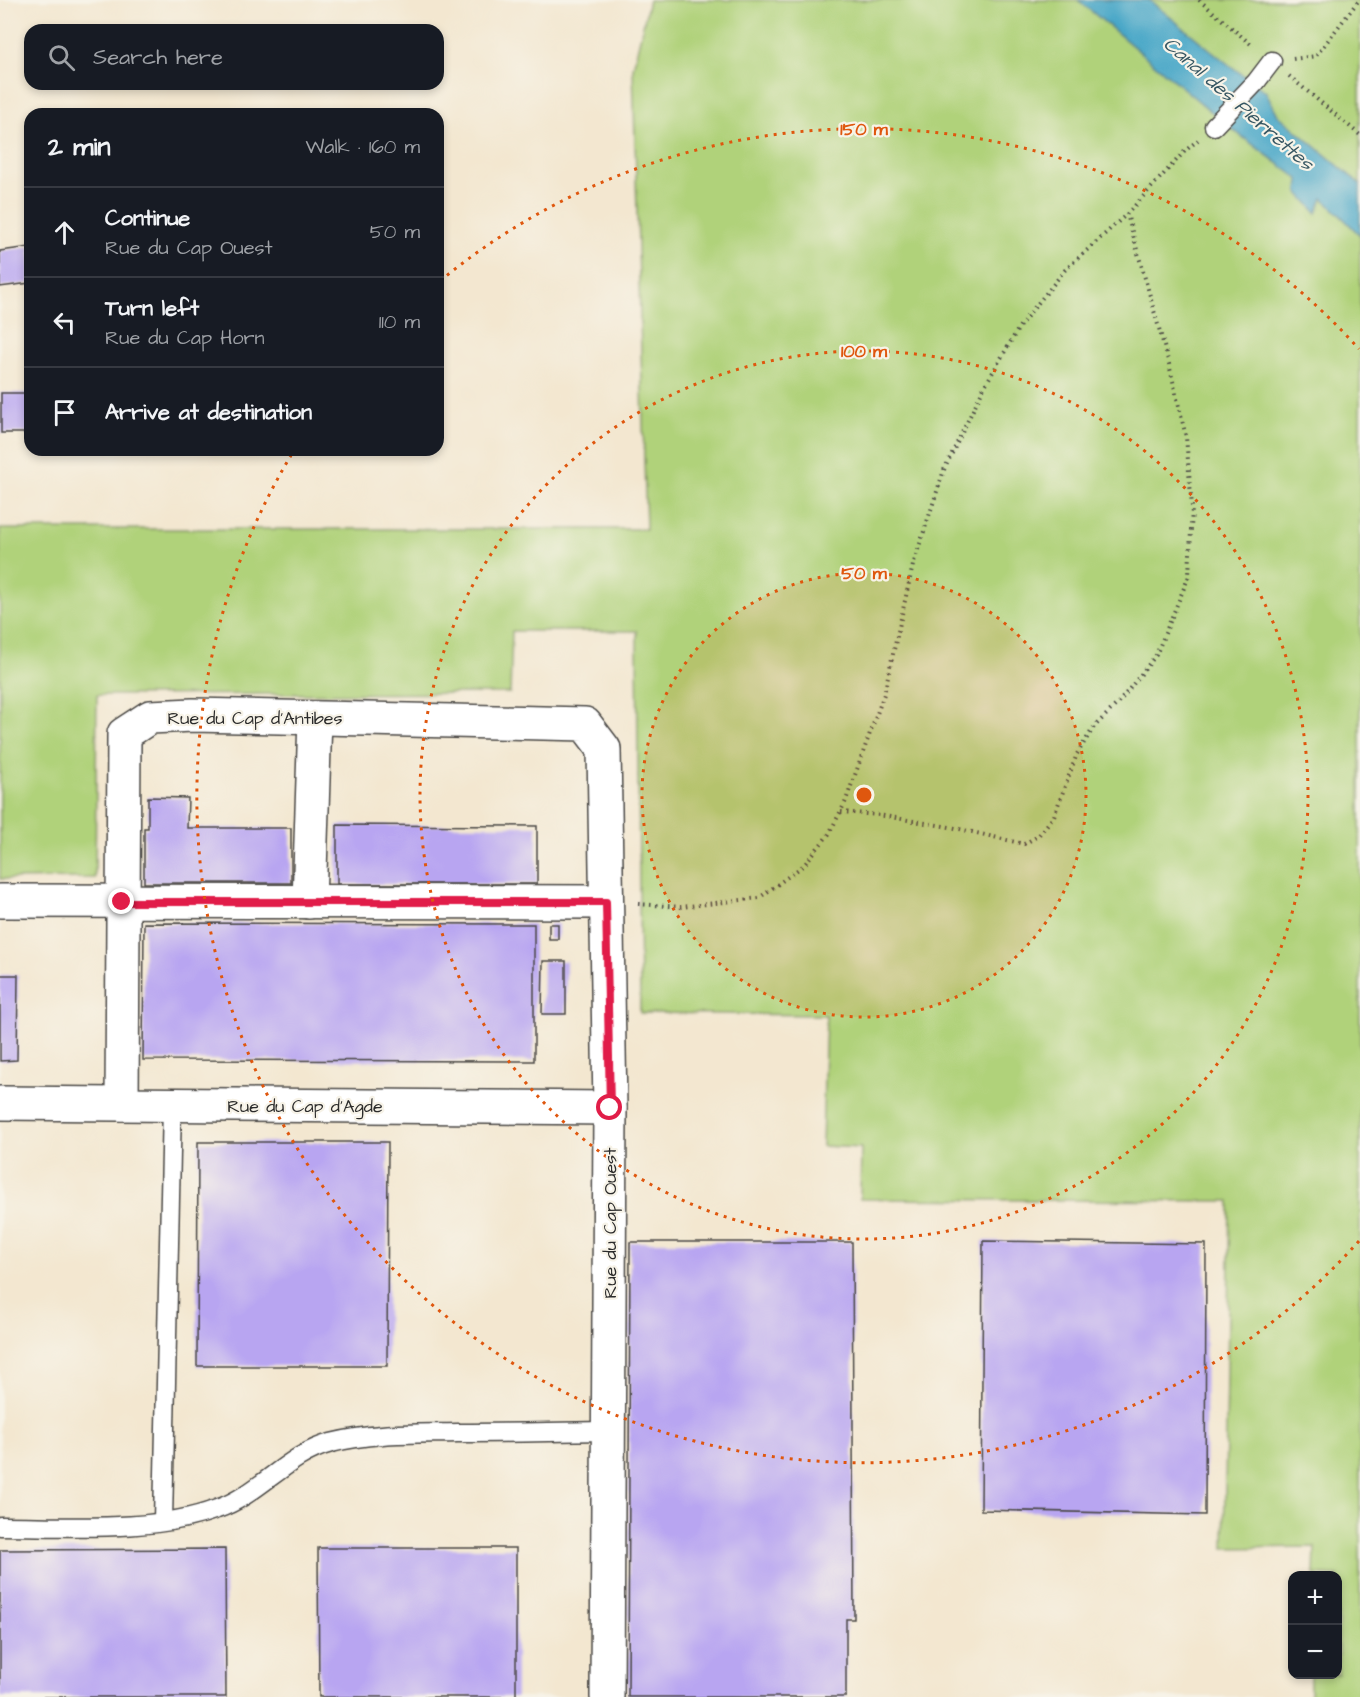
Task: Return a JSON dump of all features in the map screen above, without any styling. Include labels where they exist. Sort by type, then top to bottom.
[{"type":"street","name":"Rue du Cap d'Antibes","points":[[122,1104],[124,734],[150,717],[193,715],[585,724],[604,749]]},
{"type":"street","points":[[309,902],[315,718]]},
{"type":"street","name":"Rue du Cap Ouest","points":[[604,749],[610,1108],[607,1697]]},
{"type":"street","points":[[0,901],[606,902]]},
{"type":"street","name":"Rue du Cap d'Agde","points":[[0,1103],[610,1108]]},
{"type":"lane","points":[[1214,126],[1256,82],[1272,61]]},
{"type":"lane","points":[[163,1521],[172,1105]]},
{"type":"lane","points":[[0,1526],[129,1526],[217,1510],[248,1494],[294,1459],[329,1444],[377,1434],[609,1431]]},
{"type":"path","points":[[1272,61],[1316,56],[1359,0]]},
{"type":"path","points":[[606,902],[681,908],[759,898],[804,866],[829,834],[841,812],[884,694],[913,565],[948,460],[983,389],[1021,324],[1065,270],[1127,214],[1185,151],[1214,126]]},
{"type":"path","points":[[841,812],[879,815],[944,826],[1024,844],[1038,836],[1054,816],[1077,754],[1094,727],[1119,702],[1156,655],[1189,576],[1192,507],[1186,437],[1169,364],[1127,214]]},
{"type":"green space","points":[[649,0],[1078,0],[1232,129],[1299,179],[1317,212],[1323,198],[1360,235],[1360,1697],[1310,1697],[1310,1679],[1342,1679],[1342,1571],[1314,1571],[1315,1547],[1224,1548],[1230,1201],[860,1199],[861,1148],[822,1146],[826,1015],[640,1013],[637,631],[512,631],[510,693],[97,695],[95,878],[0,879],[0,529],[646,529],[633,68]]},
{"type":"green space","points":[[1149,0],[1360,0],[1360,184],[1278,115],[1266,92]]},
{"type":"water","name":"Canal des Pierrettes","points":[[1078,0],[1149,0],[1266,92],[1278,115],[1360,184],[1360,235],[1323,198],[1317,213],[1298,192],[1299,179],[1232,129]]},
{"type":"building","points":[[24,248],[24,284],[0,287],[0,251]]},
{"type":"building","points":[[1,393],[24,393],[24,433],[1,433]]},
{"type":"building","points":[[148,797],[188,798],[187,828],[291,828],[291,883],[144,883],[144,828],[148,828]]},
{"type":"building","points":[[337,825],[537,826],[537,884],[337,884]]},
{"type":"building","points":[[144,923],[534,924],[534,1061],[143,1060]]},
{"type":"building","points":[[549,924],[558,924],[558,939],[549,939]]},
{"type":"building","points":[[543,961],[566,961],[566,1014],[542,1014]]},
{"type":"building","points":[[0,975],[18,975],[17,1060],[0,1061]]},
{"type":"building","points":[[198,1142],[388,1142],[387,1366],[197,1366]]},
{"type":"building","points":[[983,1241],[1206,1244],[1205,1515],[981,1510]]},
{"type":"building","points":[[630,1242],[852,1242],[854,1619],[846,1619],[846,1697],[628,1697]]},
{"type":"building","points":[[318,1548],[516,1548],[516,1697],[319,1697]]},
{"type":"building","points":[[225,1549],[226,1697],[0,1697],[0,1550]]},
{"type":"route","points":[[122,902],[606,902],[610,1108]]}]
